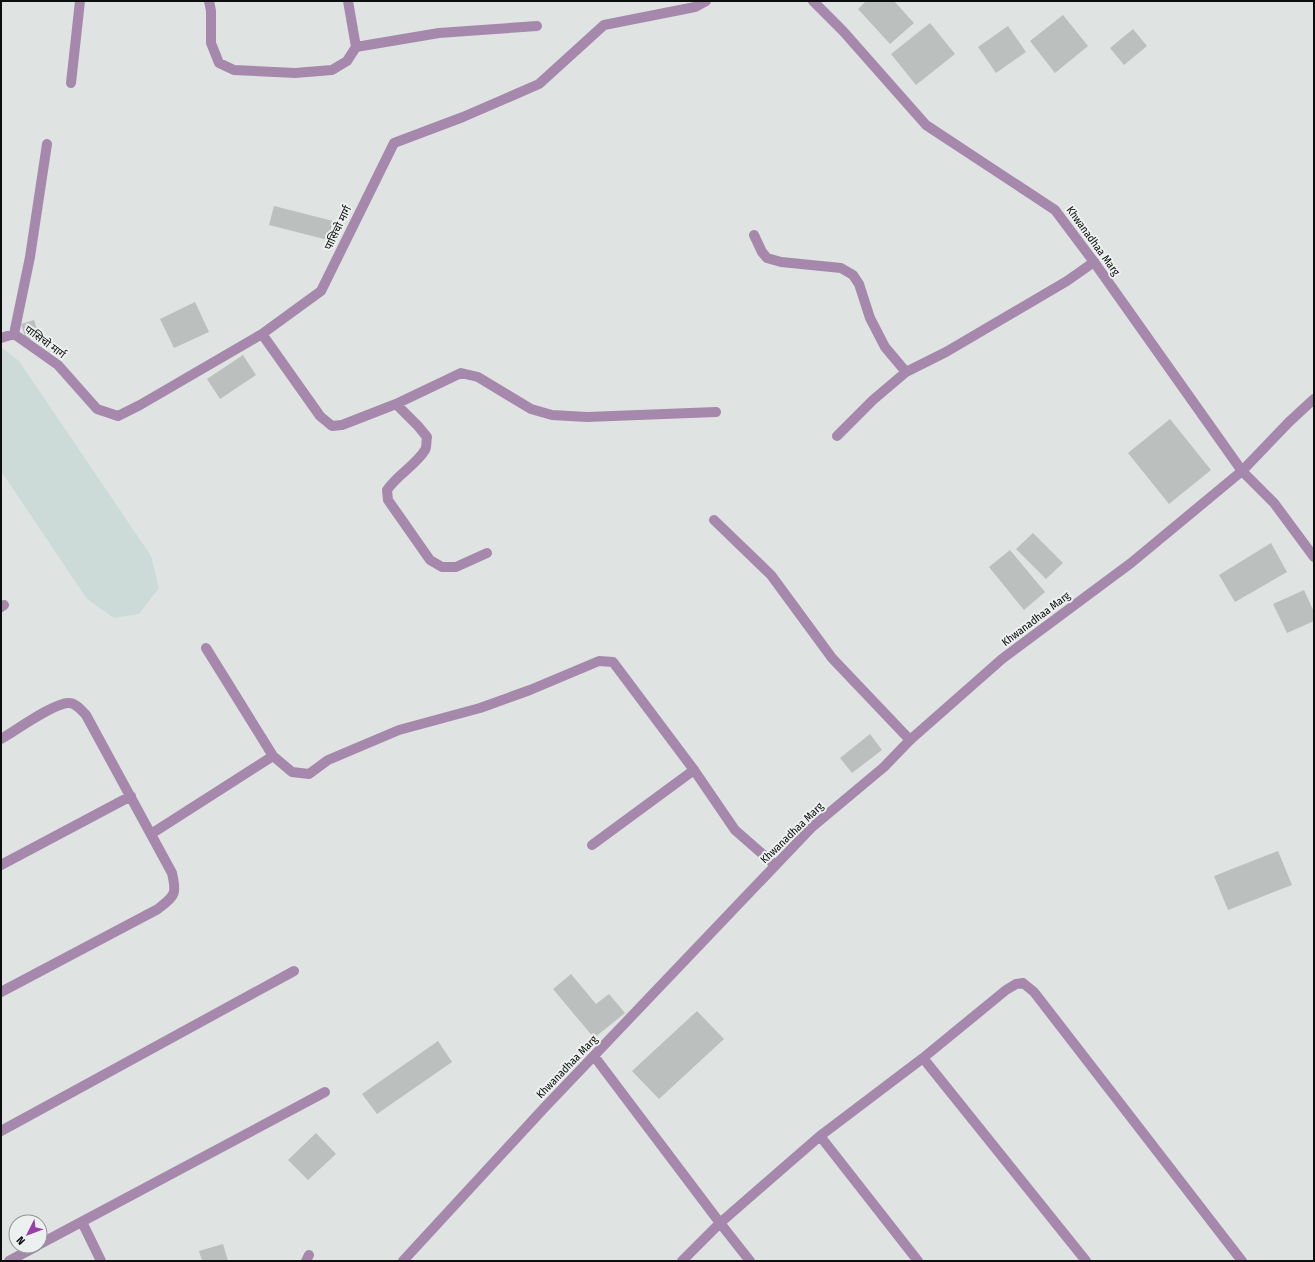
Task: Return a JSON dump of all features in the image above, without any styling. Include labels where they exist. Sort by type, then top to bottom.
[{"type":"street","points":[[71,83],[80,1]]},
{"type":"street","points":[[209,1],[211,11],[211,43],[219,63],[234,70],[294,73],[332,70],[347,61],[356,47],[348,1]]},
{"type":"street","name":"पासिचो मार्ग","points":[[1,338],[14,334],[58,365],[96,409],[118,416],[140,405],[262,334],[321,291],[394,142],[463,117],[539,84],[604,25],[695,6],[706,1]]},
{"type":"street","name":"Khwanadhaa Marg","points":[[813,1],[843,31],[926,124],[1055,210],[1094,262],[1242,471],[1274,503],[1314,557]]},
{"type":"street","points":[[356,47],[439,33],[537,26]]},
{"type":"street","points":[[14,334],[30,257],[48,144]]},
{"type":"street","points":[[754,235],[762,252],[767,258],[781,262],[841,268],[853,275],[859,284],[870,318],[885,346],[906,372]]},
{"type":"street","points":[[837,436],[873,400],[906,372],[946,352],[1067,281],[1094,262]]},
{"type":"street","points":[[262,334],[320,416],[332,426],[342,425],[396,404],[461,373],[478,377],[531,409],[552,415],[587,417],[716,412]]},
{"type":"street","points":[[1242,471],[1314,398]]},
{"type":"street","points":[[396,404],[427,437],[426,449],[418,459],[393,480],[387,490],[388,500],[430,560],[442,567],[456,567],[486,553]]},
{"type":"street","name":"Khwanadhaa Marg","points":[[403,1261],[545,1107],[811,828],[884,766],[910,740],[1002,660],[1131,563],[1242,471]]},
{"type":"street","points":[[714,520],[772,575],[832,658],[910,740]]},
{"type":"street","points":[[206,648],[273,756],[292,772],[308,774],[328,760],[399,730],[480,708],[530,690],[599,661],[613,662],[694,770],[735,830],[775,865]]},
{"type":"street","points":[[1,739],[56,706],[69,703],[78,707],[86,715],[131,796],[172,873],[176,888],[172,897],[158,909],[1,992]]},
{"type":"street","points":[[151,834],[273,756]]},
{"type":"street","points":[[592,845],[694,770]]},
{"type":"street","points":[[1,865],[131,796]]},
{"type":"street","points":[[1,1131],[294,971]]},
{"type":"street","points":[[682,1261],[720,1223],[820,1136],[923,1058],[1006,990],[1016,984],[1023,983],[1034,992],[1242,1261]]},
{"type":"street","points":[[594,1056],[750,1261]]},
{"type":"street","points":[[923,1058],[1086,1261]]},
{"type":"street","points":[[48,1240],[325,1092]]},
{"type":"street","points":[[820,1136],[918,1261]]},
{"type":"street","points":[[82,1222],[101,1261]]},
{"type":"street","points":[[9,1261],[22,1254]]},
{"type":"shaded area","points":[[1,347],[19,361],[151,556],[159,588],[139,614],[114,618],[87,599],[1,471]]},
{"type":"building","points":[[866,1],[894,1],[914,23],[890,44],[858,9]]},
{"type":"building","points":[[1063,15],[1088,46],[1055,73],[1030,41]]},
{"type":"building","points":[[930,23],[955,54],[916,85],[891,54]]},
{"type":"building","points":[[1008,26],[1026,52],[996,73],[978,47]]},
{"type":"building","points":[[1133,29],[1147,46],[1124,65],[1110,48]]},
{"type":"building","points":[[274,206],[333,221],[328,240],[269,225]]},
{"type":"building","points":[[195,302],[209,332],[174,348],[160,319]]},
{"type":"building","points":[[34,320],[39,336],[26,340],[21,324]]},
{"type":"building","points":[[243,355],[256,375],[220,399],[207,379]]},
{"type":"building","points":[[1170,419],[1211,470],[1169,504],[1128,453]]},
{"type":"building","points":[[1033,533],[1063,563],[1046,579],[1016,549]]},
{"type":"building","points":[[1271,543],[1287,572],[1235,602],[1219,575]]},
{"type":"building","points":[[1010,550],[1045,592],[1024,610],[989,567]]},
{"type":"building","points":[[1304,590],[1314,612],[1314,621],[1287,633],[1273,604]]},
{"type":"building","points":[[870,734],[882,750],[852,773],[840,758]]},
{"type":"building","points":[[1278,851],[1292,885],[1228,910],[1214,876]]},
{"type":"building","points":[[571,974],[596,1004],[609,994],[625,1013],[594,1038],[553,989]]},
{"type":"building","points":[[697,1011],[724,1039],[659,1099],[632,1071]]},
{"type":"building","points":[[438,1041],[452,1062],[377,1114],[362,1094]]},
{"type":"building","points":[[316,1133],[336,1154],[308,1180],[288,1160]]},
{"type":"building","points":[[223,1244],[228,1261],[202,1261],[199,1251]]}]
